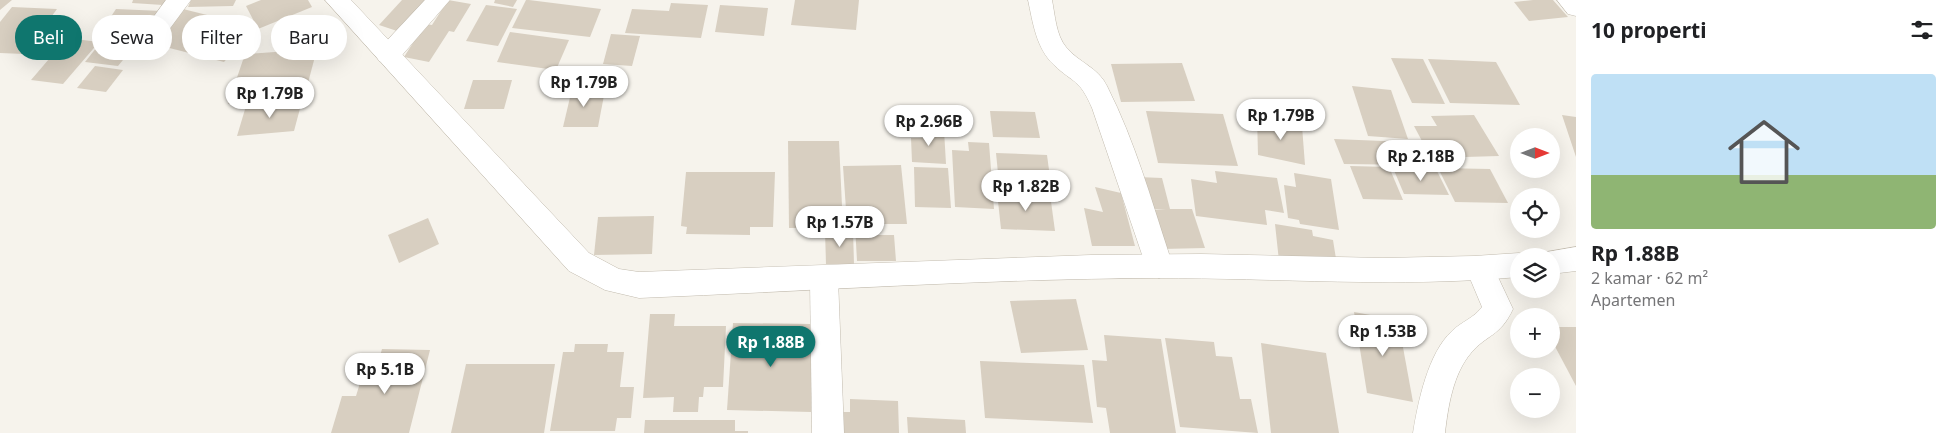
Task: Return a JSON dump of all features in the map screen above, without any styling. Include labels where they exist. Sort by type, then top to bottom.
[{"type":"street","points":[[168,15],[179,0]]},
{"type":"street","points":[[337,0],[579,262],[615,281],[639,285],[824,279],[1012,269],[1159,266],[1353,271],[1480,269],[1510,266]]},
{"type":"street","points":[[388,55],[438,0]]},
{"type":"street","points":[[1040,0],[1048,38],[1053,48],[1063,59],[1094,84],[1120,149],[1159,266]]},
{"type":"street","points":[[1568,0],[1576,8]]},
{"type":"street","points":[[1560,261],[1576,259]]},
{"type":"street","points":[[1429,433],[1431,418],[1449,358],[1462,342],[1490,322],[1498,309],[1480,269]]},
{"type":"street","points":[[824,279],[828,433]]},
{"type":"building","points":[[0,0],[12,0],[0,10]]},
{"type":"building","points":[[133,0],[166,0],[163,5],[132,3]]},
{"type":"building","points":[[191,0],[236,0],[233,6],[188,7]]},
{"type":"building","points":[[261,0],[308,0],[312,7],[292,15],[271,15],[271,24],[261,28],[261,15],[251,15],[246,6]]},
{"type":"building","points":[[402,0],[425,0],[397,31],[379,25]]},
{"type":"building","points":[[448,0],[471,4],[454,32],[449,31],[429,62],[404,57],[425,24],[432,25]]},
{"type":"building","points":[[495,0],[517,0],[513,7],[494,3]]},
{"type":"building","points":[[526,0],[601,9],[590,37],[512,28]]},
{"type":"building","points":[[795,0],[859,0],[856,30],[791,25]]},
{"type":"building","points":[[1553,0],[1568,17],[1529,21],[1514,2]]},
{"type":"building","points":[[671,3],[708,5],[701,38],[625,33],[632,9],[669,11]]},
{"type":"building","points":[[486,5],[517,9],[498,46],[466,41]]},
{"type":"building","points":[[720,5],[768,8],[764,36],[715,32]]},
{"type":"building","points":[[12,7],[57,9],[53,15],[15,15],[15,54],[0,53],[0,22]]},
{"type":"building","points":[[116,9],[162,11],[160,15],[112,15]]},
{"type":"building","points":[[183,9],[207,15],[182,15],[182,51],[172,49],[172,20]]},
{"type":"building","points":[[510,32],[569,40],[556,70],[497,62]]},
{"type":"building","points":[[611,34],[640,36],[632,66],[603,64]]},
{"type":"building","points":[[82,40],[92,41],[92,50],[63,84],[31,80],[48,60],[82,60]]},
{"type":"building","points":[[271,52],[271,60],[314,60],[304,98],[228,104],[243,60],[261,60],[261,53]]},
{"type":"building","points":[[92,53],[92,60],[123,60],[118,66],[85,62]]},
{"type":"building","points":[[1391,58],[1423,59],[1445,104],[1412,103]]},
{"type":"building","points":[[1428,59],[1496,62],[1520,105],[1450,103]]},
{"type":"building","points":[[1182,63],[1195,101],[1121,102],[1111,64]]},
{"type":"building","points":[[95,66],[123,70],[106,92],[77,88]]},
{"type":"building","points":[[473,80],[512,80],[504,109],[464,109]]},
{"type":"building","points":[[1352,86],[1391,90],[1408,139],[1368,136]]},
{"type":"building","points":[[572,89],[605,90],[598,127],[563,127]]},
{"type":"building","points":[[302,101],[294,131],[237,136],[246,106]]},
{"type":"building","points":[[990,111],[1035,112],[1040,138],[993,137]]},
{"type":"building","points":[[1146,111],[1223,114],[1238,166],[1158,163]]},
{"type":"building","points":[[1474,115],[1499,156],[1431,158],[1414,126],[1437,126],[1431,116]]},
{"type":"building","points":[[1562,115],[1576,117],[1576,157]]},
{"type":"building","points":[[1257,117],[1302,126],[1305,165],[1258,155]]},
{"type":"building","points":[[921,129],[944,130],[946,164],[912,162],[911,138],[922,138]]},
{"type":"building","points":[[1334,139],[1408,142],[1419,165],[1344,164]]},
{"type":"building","points":[[788,141],[839,141],[843,228],[789,228]]},
{"type":"building","points":[[968,142],[989,143],[994,209],[955,207],[952,150],[969,151]]},
{"type":"building","points":[[996,153],[1047,155],[1051,185],[999,183]]},
{"type":"building","points":[[901,165],[907,224],[847,224],[843,166]]},
{"type":"building","points":[[1350,166],[1389,167],[1403,200],[1363,199]]},
{"type":"building","points":[[914,167],[948,168],[951,208],[915,207]]},
{"type":"building","points":[[1393,168],[1436,169],[1449,195],[1404,194]]},
{"type":"building","points":[[1438,168],[1490,169],[1508,203],[1455,202]]},
{"type":"building","points":[[1215,171],[1277,178],[1284,213],[1265,210],[1267,225],[1196,216],[1191,179],[1217,183]]},
{"type":"building","points":[[686,172],[775,172],[773,227],[750,227],[750,235],[686,234],[687,227],[681,226]]},
{"type":"building","points":[[1294,173],[1331,179],[1339,230],[1300,224],[1299,220],[1288,218],[1284,185],[1296,187]]},
{"type":"building","points":[[1138,177],[1162,178],[1170,209],[1192,209],[1205,248],[1162,249],[1150,210],[1166,209],[1145,209]]},
{"type":"building","points":[[1095,187],[1121,193],[1135,246],[1092,246],[1084,208],[1103,212]]},
{"type":"building","points":[[997,192],[1050,194],[1055,231],[1001,229]]},
{"type":"building","points":[[654,216],[652,254],[594,255],[598,217]]},
{"type":"building","points":[[428,218],[439,244],[399,263],[388,235]]},
{"type":"building","points":[[1275,224],[1312,230],[1313,236],[1333,240],[1337,265],[1279,261]]},
{"type":"building","points":[[855,225],[874,225],[874,235],[894,235],[896,261],[857,261]]},
{"type":"building","points":[[825,231],[853,231],[854,264],[826,264]]},
{"type":"building","points":[[1076,299],[1088,350],[1021,353],[1010,301]]},
{"type":"building","points":[[1354,312],[1398,320],[1413,402],[1367,393]]},
{"type":"building","points":[[650,314],[675,314],[674,326],[726,326],[723,387],[704,387],[703,397],[699,397],[698,412],[673,412],[674,397],[643,398]]},
{"type":"building","points":[[733,323],[811,324],[811,412],[727,410]]},
{"type":"building","points":[[1560,327],[1576,327],[1576,386],[1560,356]]},
{"type":"building","points":[[1104,335],[1161,339],[1176,433],[1110,433],[1106,408],[1097,407],[1092,360],[1107,361]]},
{"type":"building","points":[[1165,338],[1214,342],[1216,356],[1232,357],[1240,399],[1251,399],[1258,433],[1180,427]]},
{"type":"building","points":[[1261,343],[1326,353],[1339,433],[1271,433]]},
{"type":"building","points":[[575,344],[608,344],[607,352],[624,352],[620,387],[634,387],[631,418],[617,418],[615,431],[550,431],[563,352],[574,352]]},
{"type":"building","points":[[382,349],[430,350],[409,433],[331,433],[342,396],[356,396],[364,370],[376,370]]},
{"type":"building","points":[[980,361],[1084,365],[1093,423],[985,418]]},
{"type":"building","points":[[466,364],[555,364],[544,433],[451,433]]},
{"type":"building","points":[[850,399],[898,401],[899,433],[835,433],[835,412],[850,412]]},
{"type":"building","points":[[907,417],[965,420],[966,433],[908,433]]},
{"type":"building","points":[[645,420],[735,420],[735,431],[748,431],[748,433],[644,433]]}]
